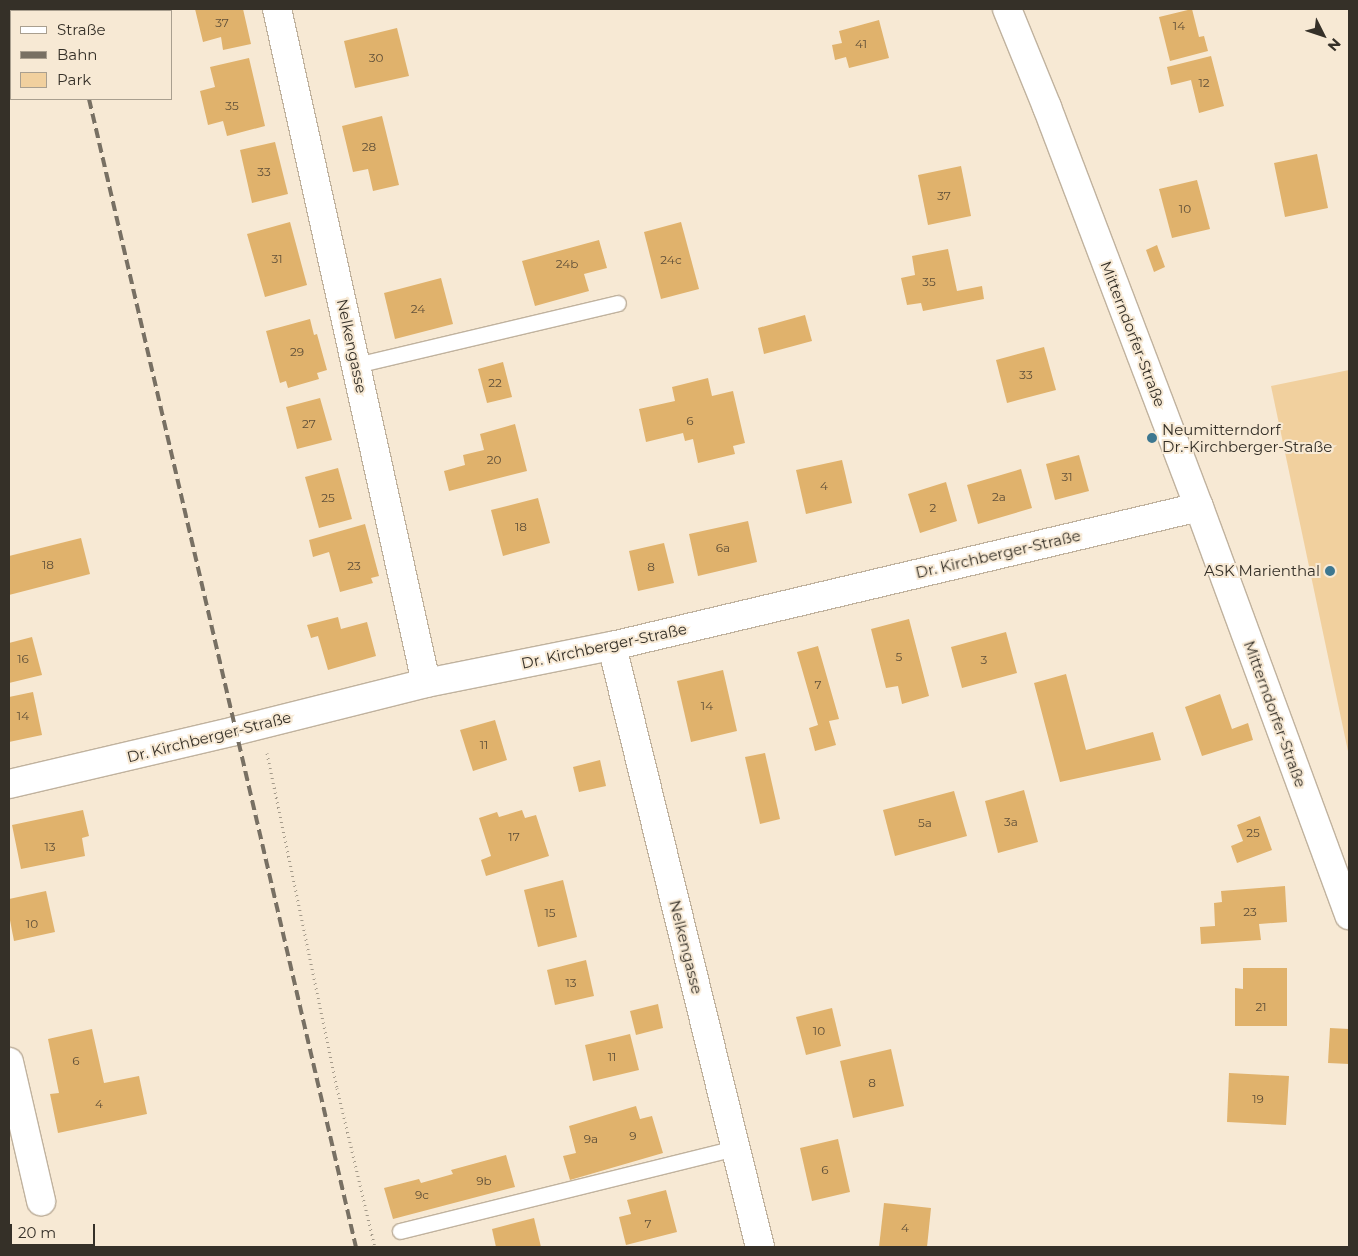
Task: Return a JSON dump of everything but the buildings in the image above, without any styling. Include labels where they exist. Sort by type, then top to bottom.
[{"type":"street","name":"Nelkengasse","points":[[277,9],[426,683]]},
{"type":"street","name":"Mitterndorfer-Straße","points":[[1007,9],[1047,107],[1343,884],[1349,915]]},
{"type":"street","name":"Dr. Kirchberger-Straße","points":[[9,784],[289,718],[426,683],[612,646],[1199,507]]},
{"type":"street","name":"Nelkengasse","points":[[612,646],[760,1247]]},
{"type":"street","points":[[9,1062],[41,1201]]},
{"type":"lane","points":[[356,365],[618,302]]},
{"type":"lane","points":[[400,1231],[736,1148]]},
{"type":"path","points":[[289,718],[278,740],[266,750],[335,1079],[375,1247]]},
{"type":"green space","name":"ASK Marienthal","points":[[1349,370],[1349,756],[1271,386]]},
{"type":"railway","points":[[89,100],[356,1247]]},
{"type":"place","name":"Neumitterndorf Dr.-Kirchberger-Straße","points":[[1152,438]]},
{"type":"place","name":"ASK Marienthal","points":[[1330,571]]}]
